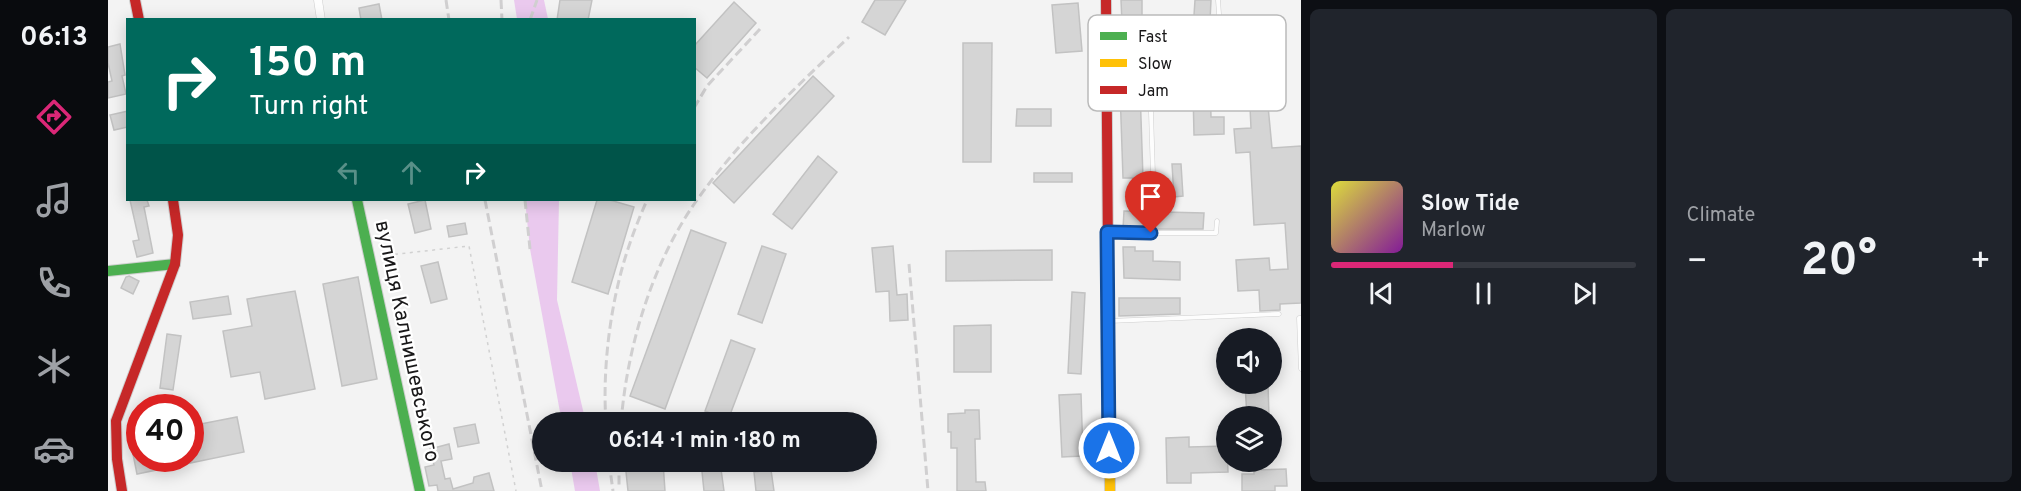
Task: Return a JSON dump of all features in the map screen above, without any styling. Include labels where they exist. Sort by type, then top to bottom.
[{"type":"street","points":[[135,0],[139,18]]},
{"type":"street","points":[[318,0],[321,18]]},
{"type":"street","points":[[1106,111],[1110,491]]},
{"type":"street","points":[[122,491],[117,459],[116,421],[175,264],[178,235],[172,201]]},
{"type":"street","name":"вулиця Калнишевського","points":[[357,201],[420,491]]},
{"type":"street","points":[[108,271],[175,264]]},
{"type":"lane","points":[[1218,0],[1219,15]]},
{"type":"lane","points":[[1151,111],[1153,175]]},
{"type":"lane","points":[[1107,232],[1216,233],[1217,221]]},
{"type":"lane","points":[[1108,321],[1279,314]]},
{"type":"lane","points":[[1301,318],[1299,318],[1301,369]]},
{"type":"path","points":[[370,257],[469,246],[516,491]]},
{"type":"shaded area","points":[[514,0],[544,0],[548,18],[517,18]]},
{"type":"shaded area","points":[[525,201],[559,201],[557,300],[583,412],[560,412],[530,249]]},
{"type":"shaded area","points":[[572,472],[597,472],[600,491],[575,491]]},
{"type":"building","points":[[560,0],[592,0],[588,18],[557,18]]},
{"type":"building","points":[[875,0],[906,0],[885,35],[862,22]]},
{"type":"building","points":[[1121,0],[1142,0],[1142,15],[1122,15]]},
{"type":"building","points":[[1195,0],[1211,0],[1210,15],[1194,15]]},
{"type":"building","points":[[734,2],[756,23],[707,78],[696,69],[696,44]]},
{"type":"building","points":[[1078,3],[1082,51],[1056,53],[1052,5]]},
{"type":"building","points":[[379,4],[382,18],[361,18],[359,8]]},
{"type":"building","points":[[963,43],[992,43],[991,162],[963,162]]},
{"type":"building","points":[[120,44],[125,75],[122,76],[126,94],[108,98],[108,82],[112,81],[108,63],[108,47]]},
{"type":"building","points":[[813,76],[834,96],[734,203],[713,183]]},
{"type":"building","points":[[1017,109],[1051,109],[1051,126],[1016,126]]},
{"type":"building","points":[[126,111],[126,127],[114,130],[110,115]]},
{"type":"building","points":[[1121,111],[1141,111],[1143,178],[1123,178]]},
{"type":"building","points":[[1193,111],[1211,111],[1211,117],[1224,117],[1224,134],[1194,135]]},
{"type":"building","points":[[1250,111],[1268,111],[1272,148],[1301,146],[1301,303],[1280,304],[1280,310],[1260,311],[1259,290],[1238,291],[1236,260],[1269,258],[1270,270],[1288,269],[1285,223],[1254,225],[1250,152],[1236,153],[1234,129],[1251,128]]},
{"type":"building","points":[[818,156],[837,172],[792,229],[773,214]]},
{"type":"building","points":[[1172,164],[1181,164],[1183,196],[1174,197]]},
{"type":"building","points":[[1034,173],[1072,173],[1072,182],[1034,182]]},
{"type":"building","points":[[130,201],[147,201],[149,206],[144,207],[153,253],[137,257],[133,241],[139,240]]},
{"type":"building","points":[[425,201],[431,229],[415,233],[408,204]]},
{"type":"building","points":[[597,201],[613,201],[634,207],[608,294],[572,282]]},
{"type":"building","points":[[1124,211],[1204,213],[1203,229],[1123,229]]},
{"type":"building","points":[[465,223],[467,234],[449,237],[447,226]]},
{"type":"building","points":[[691,230],[726,243],[665,409],[630,396]]},
{"type":"building","points":[[762,246],[786,254],[762,323],[738,314]]},
{"type":"building","points":[[893,246],[897,295],[907,294],[908,320],[890,321],[889,291],[876,292],[872,248]]},
{"type":"building","points":[[1123,247],[1135,247],[1135,251],[1153,251],[1153,261],[1180,262],[1180,280],[1124,278]]},
{"type":"building","points":[[1052,250],[1052,280],[946,281],[946,251]]},
{"type":"building","points":[[438,262],[447,299],[431,303],[421,266]]},
{"type":"building","points":[[129,276],[139,281],[133,294],[121,288],[126,277]]},
{"type":"building","points":[[358,277],[377,379],[342,386],[323,284]]},
{"type":"building","points":[[295,291],[315,389],[265,399],[260,372],[231,377],[223,331],[252,326],[247,299]]},
{"type":"building","points":[[1072,292],[1085,293],[1081,374],[1068,373]]},
{"type":"building","points":[[228,296],[231,314],[193,319],[190,302]]},
{"type":"building","points":[[1119,298],[1180,298],[1180,314],[1119,316]]},
{"type":"building","points":[[991,325],[991,372],[954,372],[954,326]]},
{"type":"building","points":[[167,334],[181,336],[173,390],[160,388]]},
{"type":"building","points":[[731,340],[755,349],[731,412],[705,411]]},
{"type":"building","points":[[1081,394],[1083,456],[1062,457],[1059,395]]},
{"type":"building","points":[[1246,394],[1268,394],[1269,406],[1246,406]]},
{"type":"building","points":[[965,410],[979,410],[980,439],[975,439],[976,482],[985,482],[986,491],[957,491],[957,448],[951,448],[948,414],[965,413]]},
{"type":"building","points":[[237,417],[244,452],[204,460],[204,423]]},
{"type":"building","points":[[475,424],[479,443],[458,447],[454,428]]},
{"type":"building","points":[[1189,437],[1189,447],[1216,446],[1216,472],[1228,472],[1191,473],[1191,483],[1167,483],[1166,438]]},
{"type":"building","points":[[449,444],[452,459],[441,461],[445,479],[450,478],[453,489],[473,483],[474,477],[489,473],[494,491],[438,491],[437,485],[429,486],[425,467],[434,465],[430,449]]},
{"type":"building","points":[[1282,469],[1286,469],[1287,486],[1275,486],[1275,491],[1242,491],[1242,474],[1282,472]]},
{"type":"building","points":[[626,472],[664,472],[665,491],[628,491]]},
{"type":"building","points":[[702,472],[721,472],[724,491],[704,491]]},
{"type":"building","points":[[754,472],[771,472],[774,491],[756,491]]},
{"type":"railway","points":[[446,0],[449,18]]},
{"type":"railway","points":[[501,0],[502,18]]},
{"type":"railway","points":[[531,18],[537,0]]},
{"type":"railway","points":[[696,105],[707,86],[760,29]]},
{"type":"railway","points":[[622,412],[629,365],[644,307],[667,251],[681,225],[731,156],[849,37]]},
{"type":"railway","points":[[485,201],[542,491]]},
{"type":"railway","points":[[525,201],[530,249]]},
{"type":"railway","points":[[606,412],[605,378],[613,309],[623,264],[647,201]]},
{"type":"railway","points":[[909,264],[928,491]]},
{"type":"railway","points":[[610,472],[613,491]]},
{"type":"railway","points":[[619,472],[619,485]]},
{"type":"traffic: fast","points":[[357,201],[420,491]]},
{"type":"traffic: fast","points":[[108,271],[175,264]]},
{"type":"traffic: slow","points":[[1108,255],[1110,491]]},
{"type":"traffic: jam","points":[[135,0],[139,18]]},
{"type":"traffic: jam","points":[[1106,0],[1106,15]]},
{"type":"traffic: jam","points":[[1107,111],[1108,255]]},
{"type":"traffic: jam","points":[[122,491],[117,459],[116,421],[175,264],[178,235],[173,201]]},
{"type":"route","points":[[1109,448],[1107,232],[1151,233]]}]
